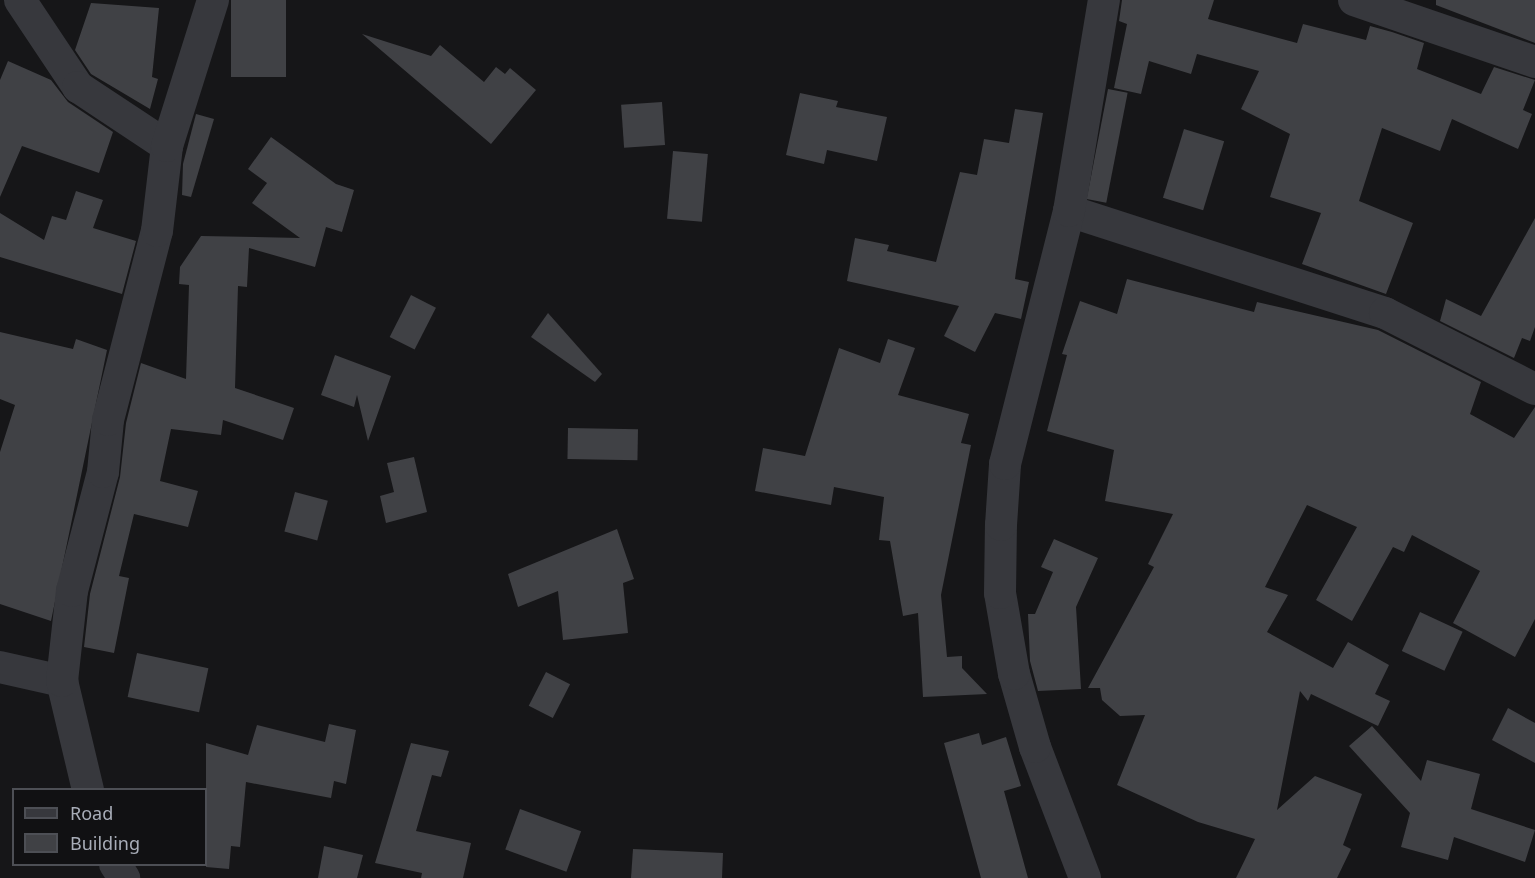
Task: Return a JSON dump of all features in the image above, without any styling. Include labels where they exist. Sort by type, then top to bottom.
[{"type":"street","points":[[20,0],[78,87],[167,146]]},
{"type":"street","points":[[88,788],[62,681],[72,591],[103,472],[108,420],[157,231],[167,146],[213,0]]},
{"type":"street","points":[[1085,878],[1032,736],[1014,674],[1000,593],[1005,464],[1069,212],[1104,0]]},
{"type":"street","points":[[1354,0],[1535,62]]},
{"type":"street","points":[[1069,212],[1385,313],[1535,389]]},
{"type":"street","points":[[0,667],[62,681]]},
{"type":"building","points":[[231,0],[286,0],[286,77],[231,77]]},
{"type":"building","points":[[1122,0],[1214,0],[1208,19],[1297,43],[1303,24],[1366,40],[1370,26],[1392,32],[1424,43],[1417,69],[1481,94],[1494,67],[1535,80],[1523,110],[1532,114],[1518,149],[1452,119],[1440,151],[1382,128],[1359,201],[1413,223],[1386,294],[1302,264],[1321,213],[1270,197],[1290,134],[1241,109],[1259,71],[1197,54],[1191,74],[1149,61],[1141,94],[1114,88],[1127,24],[1119,21]]},
{"type":"building","points":[[1436,0],[1535,0],[1535,43],[1436,5]]},
{"type":"building","points":[[91,3],[159,8],[152,77],[158,79],[150,109],[91,74],[75,50]]},
{"type":"building","points":[[362,34],[431,56],[440,45],[484,82],[496,67],[505,74],[510,68],[536,90],[491,144]]},
{"type":"building","points":[[8,61],[51,80],[68,102],[113,132],[99,173],[22,146],[0,197],[0,80]]},
{"type":"building","points":[[1108,89],[1128,93],[1106,203],[1087,199]]},
{"type":"building","points":[[800,93],[838,101],[836,107],[887,117],[877,161],[827,150],[824,164],[786,155]]},
{"type":"building","points":[[662,102],[665,145],[624,148],[621,105]]},
{"type":"building","points":[[1015,109],[1043,113],[1015,279],[1029,282],[1021,319],[995,313],[975,352],[944,336],[959,306],[847,281],[855,238],[889,245],[887,251],[936,262],[960,172],[977,175],[984,139],[1009,143]]},
{"type":"building","points":[[196,114],[214,119],[191,197],[182,195],[183,164]]},
{"type":"building","points":[[1184,129],[1224,141],[1203,210],[1163,198]]},
{"type":"building","points":[[271,137],[336,184],[354,190],[342,232],[326,227],[315,267],[249,248],[247,287],[238,286],[235,388],[294,408],[283,440],[223,420],[221,435],[171,429],[160,481],[198,491],[188,527],[134,514],[119,576],[129,578],[114,653],[84,647],[90,594],[120,477],[126,423],[141,363],[186,379],[189,285],[179,284],[180,267],[201,236],[300,238],[252,203],[267,183],[248,169]]},
{"type":"building","points":[[673,151],[708,154],[702,222],[667,219]]},
{"type":"building","points":[[76,191],[103,200],[93,228],[136,241],[122,294],[0,257],[0,213],[44,240],[52,216],[66,220]]},
{"type":"building","points":[[1535,218],[1535,327],[1530,341],[1522,338],[1514,358],[1440,321],[1446,299],[1481,316]]},
{"type":"building","points":[[1127,279],[1254,312],[1257,302],[1378,330],[1481,382],[1470,414],[1514,438],[1535,407],[1535,619],[1515,657],[1453,623],[1480,571],[1412,535],[1404,552],[1393,547],[1352,621],[1316,600],[1357,527],[1307,505],[1265,587],[1288,595],[1267,632],[1333,668],[1348,642],[1389,665],[1375,694],[1390,701],[1378,726],[1311,694],[1308,701],[1300,691],[1277,810],[1315,776],[1362,794],[1343,845],[1351,849],[1337,878],[1236,878],[1255,839],[1198,822],[1117,785],[1145,715],[1120,716],[1102,700],[1100,688],[1088,688],[1154,567],[1148,564],[1173,514],[1105,501],[1114,450],[1047,431],[1067,355],[1062,354],[1080,301],[1117,314]]},
{"type":"building","points":[[411,295],[436,308],[415,350],[390,337]]},
{"type":"building","points":[[548,313],[602,374],[595,382],[531,337]]},
{"type":"building","points":[[0,332],[73,349],[76,339],[107,350],[51,621],[0,604],[0,452],[15,405],[0,399]]},
{"type":"building","points":[[888,339],[915,348],[898,395],[969,414],[961,443],[971,445],[941,595],[947,657],[962,656],[962,668],[987,694],[923,697],[918,613],[903,616],[890,541],[879,540],[884,497],[834,487],[831,505],[755,491],[763,448],[805,456],[839,348],[880,363]]},
{"type":"building","points":[[335,355],[391,376],[368,441],[357,395],[354,407],[321,395]]},
{"type":"building","points":[[568,428],[638,429],[637,460],[567,459]]},
{"type":"building","points":[[414,457],[427,512],[386,523],[380,496],[394,492],[387,463]]},
{"type":"building","points":[[295,492],[328,501],[317,540],[284,532]]},
{"type":"building","points":[[617,529],[634,579],[623,583],[628,633],[563,640],[558,591],[518,607],[508,574]]},
{"type":"building","points":[[1054,539],[1098,558],[1076,607],[1081,689],[1038,691],[1030,661],[1028,614],[1035,614],[1053,572],[1041,567]]},
{"type":"building","points":[[1420,612],[1463,632],[1444,671],[1402,651]]},
{"type":"building","points":[[137,653],[208,668],[199,712],[128,697]]},
{"type":"building","points":[[546,672],[570,684],[553,718],[529,706]]},
{"type":"building","points":[[1508,708],[1535,723],[1535,763],[1492,740]]},
{"type":"building","points":[[329,724],[356,730],[346,784],[334,781],[331,798],[246,782],[240,847],[231,846],[229,869],[206,867],[206,743],[248,755],[257,725],[325,742]]},
{"type":"building","points":[[1372,726],[1421,781],[1427,760],[1480,774],[1471,809],[1535,830],[1525,862],[1454,837],[1448,860],[1401,847],[1410,813],[1349,746]]},
{"type":"building","points":[[979,733],[982,745],[1006,737],[1021,786],[1004,791],[1028,878],[981,878],[944,743]]},
{"type":"building","points":[[411,743],[449,751],[441,777],[432,775],[416,831],[471,843],[463,878],[421,878],[422,873],[375,863]]},
{"type":"building","points":[[520,809],[581,831],[566,872],[505,849]]},
{"type":"building","points":[[324,846],[363,855],[357,878],[318,878]]},
{"type":"building","points":[[633,849],[723,853],[722,878],[631,878]]}]
